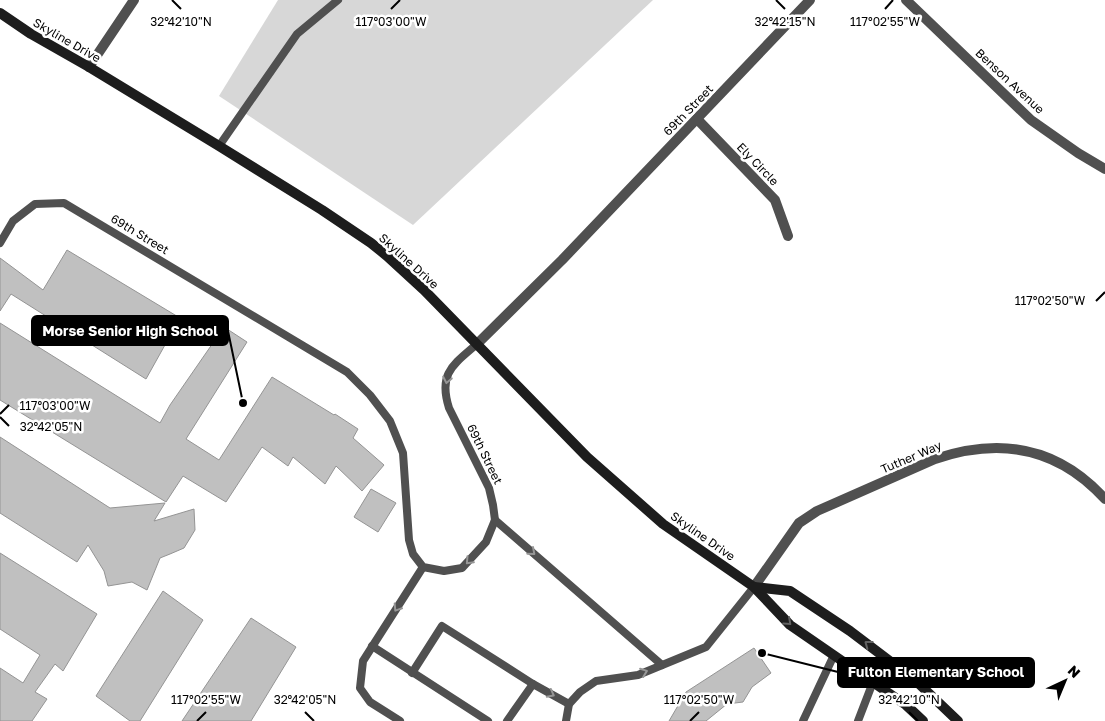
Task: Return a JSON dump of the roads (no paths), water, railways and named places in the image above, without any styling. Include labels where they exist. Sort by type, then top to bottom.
[{"type":"main road","name":"Skyline Drive","points":[[0,13],[31,34],[219,146],[371,243],[424,290],[586,457],[663,524],[754,587],[790,625],[906,705],[923,721]]},
{"type":"main road","name":"Skyline Drive","points":[[754,587],[790,591],[850,631],[916,681],[958,721]]},
{"type":"street","points":[[89,67],[134,0]]},
{"type":"street","name":"69th Street","points":[[477,344],[562,260],[810,0]]},
{"type":"street","name":"Benson Avenue","points":[[906,0],[1031,120],[1078,153],[1105,169]]},
{"type":"street","name":"Ely Circle","points":[[697,119],[775,200],[788,236]]},
{"type":"street","name":"Tuther Way","points":[[754,587],[799,523],[817,511],[935,459],[951,454],[984,448],[1001,448],[1022,450],[1042,455],[1073,470],[1095,487],[1105,499]]},
{"type":"lane","points":[[219,146],[297,34],[338,0]]},
{"type":"lane","name":"69th Street","points":[[0,243],[13,221],[35,204],[64,203],[347,372],[370,395],[390,421],[403,453],[409,540],[413,554],[424,567]]},
{"type":"lane","name":"69th Street","points":[[477,344],[453,365],[448,373],[445,382],[445,397],[488,488],[495,520]]},
{"type":"lane","points":[[400,721],[370,702],[360,688],[363,661],[424,567],[444,571],[462,568],[486,542],[495,520],[662,665]]},
{"type":"lane","points":[[566,721],[569,704],[580,692],[596,681],[638,675],[706,647],[754,587]]},
{"type":"lane","points":[[412,673],[442,626],[533,684],[569,704]]},
{"type":"lane","points":[[372,646],[488,721]]},
{"type":"lane","points":[[803,721],[834,654]]},
{"type":"lane","points":[[858,721],[873,682]]},
{"type":"lane","points":[[507,721],[533,684]]},
{"type":"place","name":"Morse Senior High School","points":[[243,403]]},
{"type":"place","name":"Fulton Elementary School","points":[[762,653]]}]
